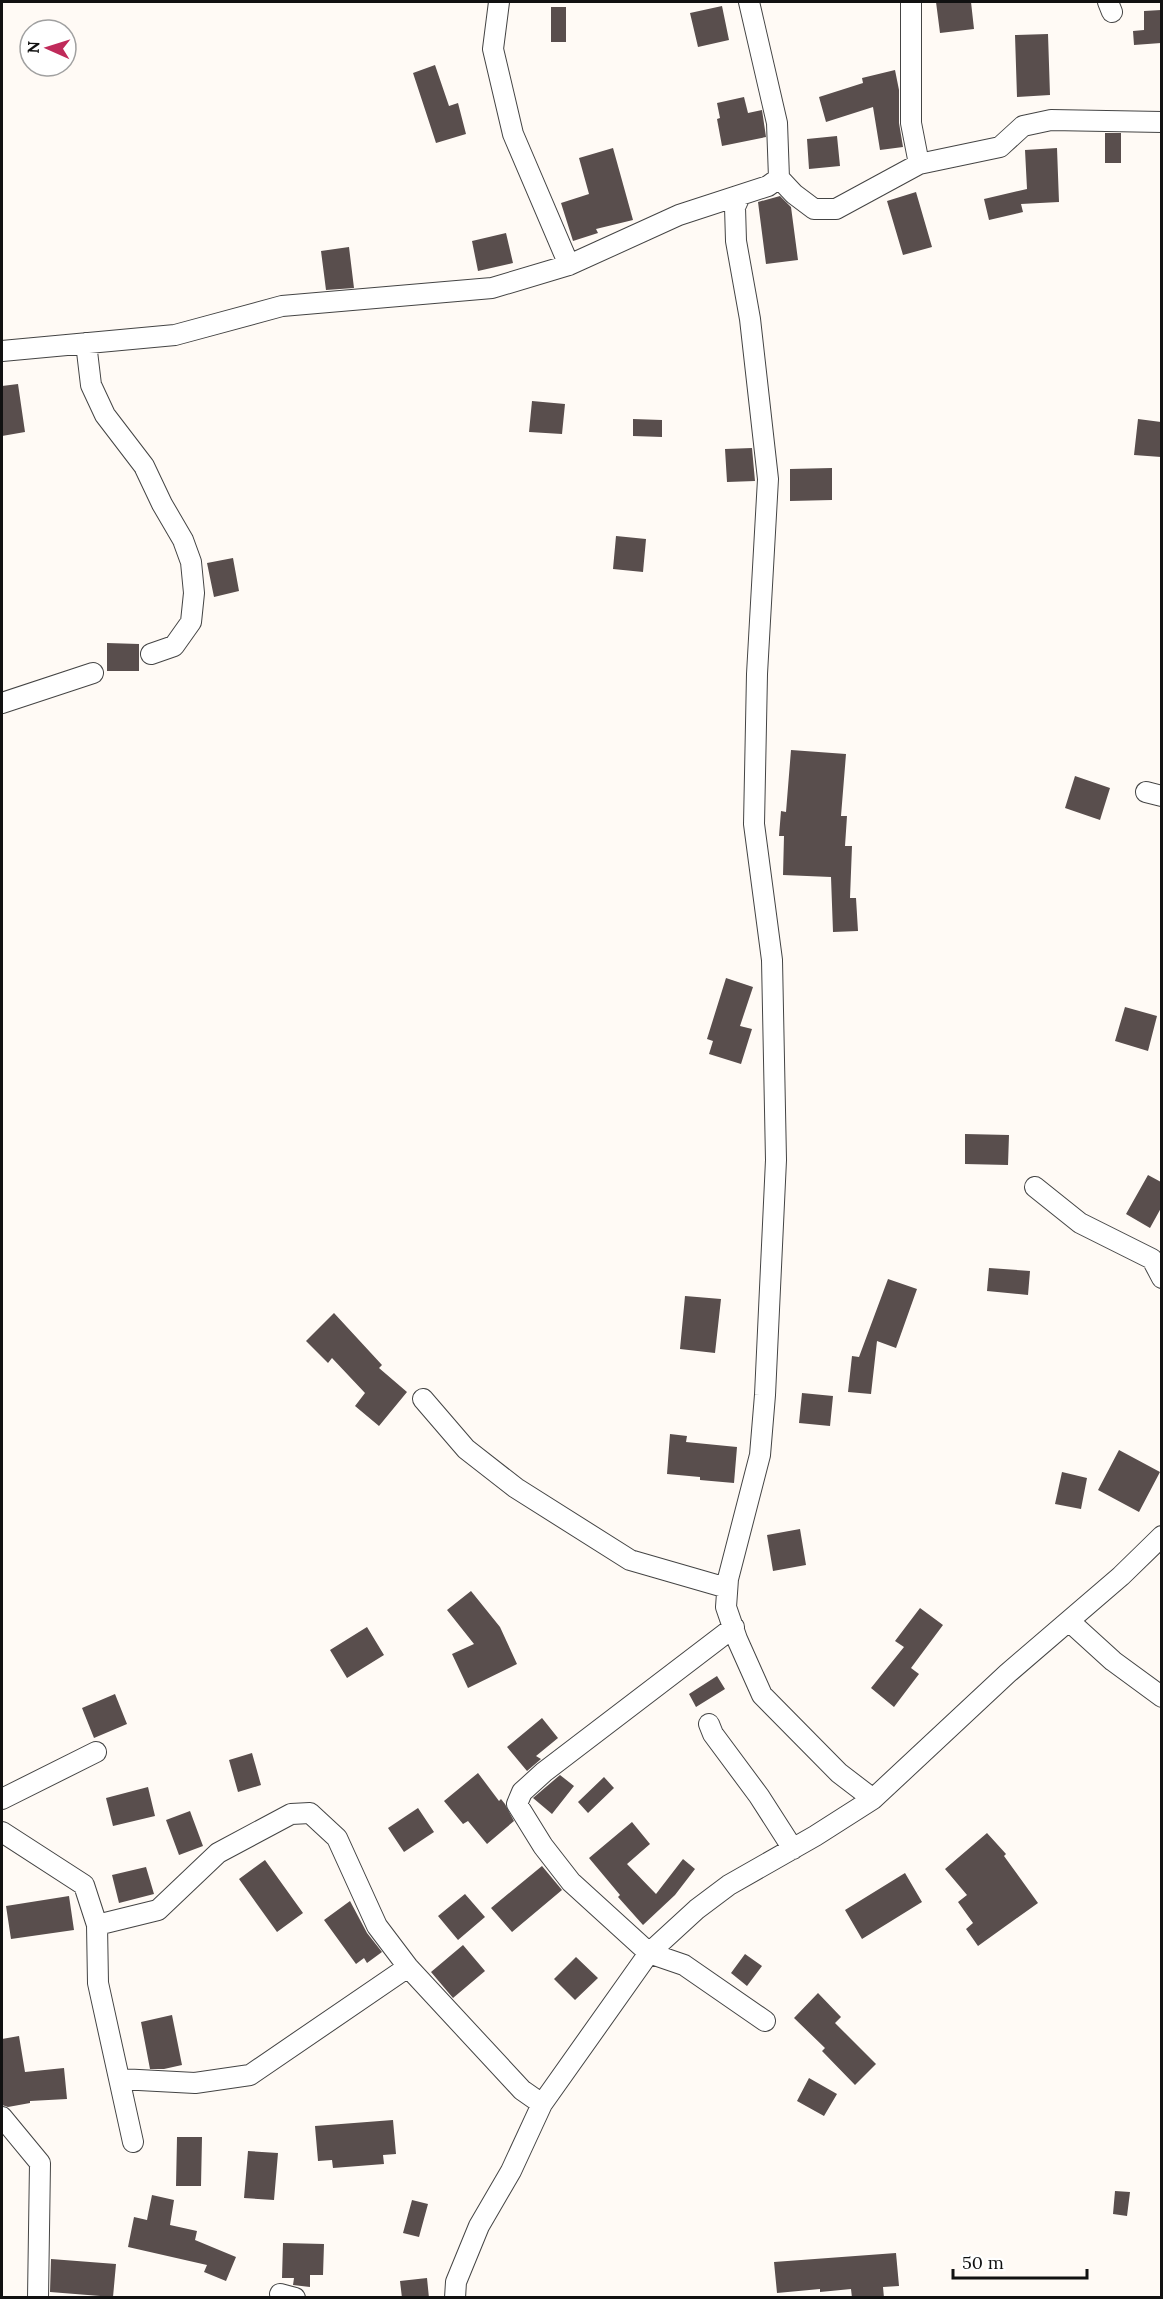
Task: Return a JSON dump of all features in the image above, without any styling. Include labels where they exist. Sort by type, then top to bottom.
[{"type":"street","points":[[499,2],[493,49],[513,134],[569,265]]},
{"type":"street","points":[[749,2],[777,123],[779,178],[794,194],[814,209],[836,209],[919,164],[1000,147],[1023,126],[1051,120],[1161,122]]},
{"type":"street","points":[[911,2],[911,123],[919,164]]},
{"type":"street","points":[[2,351],[175,335],[282,306],[492,288],[569,265],[679,215],[768,186],[779,178]]},
{"type":"street","points":[[740,196],[735,207],[736,241],[750,319],[768,480],[757,674],[754,824],[772,960],[776,1160],[760,1455],[743,1514],[727,1588],[726,1607],[737,1639],[762,1695],[838,1773],[873,1798]]},
{"type":"street","points":[[86,343],[91,385],[105,414],[144,466],[183,540],[191,562],[194,592],[191,622],[174,646],[151,654]]},
{"type":"street","points":[[2,703],[93,673]]},
{"type":"street","points":[[1035,1187],[1080,1222],[1152,1259],[1161,1278]]},
{"type":"street","points":[[423,1399],[466,1449],[516,1488],[630,1560],[727,1588]]},
{"type":"street","points":[[455,2298],[456,2282],[479,2226],[511,2171],[542,2104],[649,1953],[697,1909],[729,1886],[793,1849],[873,1798],[1008,1673],[1121,1576],[1161,1536]]},
{"type":"street","points":[[1069,1621],[1113,1661],[1161,1697]]},
{"type":"street","points":[[734,1627],[552,1766],[517,1798],[518,1808],[571,1882],[649,1953],[684,1965],[765,2021]]},
{"type":"street","points":[[709,1724],[793,1849]]},
{"type":"street","points":[[2,1798],[96,1752]]},
{"type":"street","points":[[97,1925],[158,1910],[218,1853],[291,1814],[310,1813],[337,1838],[377,1926],[408,1967],[522,2090],[542,2104]]},
{"type":"street","points":[[2,1832],[84,1885],[97,1925],[98,1983],[133,2142]]},
{"type":"street","points":[[120,2079],[195,2083],[250,2075],[408,1967]]},
{"type":"street","points":[[2,2117],[40,2163],[38,2298]]},
{"type":"building","points":[[936,2],[971,2],[974,29],[940,33]]},
{"type":"building","points":[[722,6],[729,40],[698,47],[690,13]]},
{"type":"building","points":[[551,7],[566,7],[566,42],[551,42]]},
{"type":"building","points":[[1161,10],[1161,43],[1134,45],[1133,31],[1144,30],[1144,11]]},
{"type":"building","points":[[1048,34],[1050,95],[1017,97],[1015,35]]},
{"type":"building","points":[[435,65],[449,106],[458,103],[466,134],[436,143],[413,73]]},
{"type":"building","points":[[895,70],[899,90],[899,123],[903,147],[880,150],[873,107],[826,122],[819,97],[863,83],[862,78]]},
{"type":"building","points":[[744,97],[748,113],[762,110],[766,137],[722,146],[717,119],[720,118],[717,103]]},
{"type":"building","points":[[1105,133],[1121,133],[1121,163],[1105,163]]},
{"type":"building","points":[[837,136],[840,166],[809,169],[807,139]]},
{"type":"building","points":[[613,148],[633,220],[596,229],[598,233],[573,241],[561,203],[589,194],[579,158]]},
{"type":"building","points":[[1057,148],[1059,202],[1021,204],[1023,212],[989,220],[984,199],[1027,189],[1025,150]]},
{"type":"building","points":[[916,192],[932,247],[903,255],[887,201]]},
{"type":"building","points":[[780,196],[791,207],[798,260],[766,264],[758,202]]},
{"type":"building","points":[[506,233],[513,263],[478,271],[472,241]]},
{"type":"building","points":[[349,247],[354,288],[326,290],[321,251]]},
{"type":"building","points":[[18,384],[25,432],[2,436],[2,386]]},
{"type":"building","points":[[532,401],[565,404],[562,434],[529,432]]},
{"type":"building","points":[[633,419],[662,420],[662,437],[633,436]]},
{"type":"building","points":[[1138,419],[1161,422],[1161,457],[1134,455]]},
{"type":"building","points":[[752,448],[755,481],[727,482],[725,449]]},
{"type":"building","points":[[832,468],[832,500],[790,501],[790,469]]},
{"type":"building","points":[[616,536],[646,539],[643,572],[613,569]]},
{"type":"building","points":[[233,558],[239,591],[214,597],[207,563]]},
{"type":"building","points":[[107,643],[139,644],[139,671],[107,671]]},
{"type":"building","points":[[791,750],[846,754],[841,816],[847,816],[845,846],[852,846],[850,898],[856,898],[858,931],[833,932],[831,877],[783,875],[784,836],[779,836],[781,811],[786,812]]},
{"type":"building","points":[[1075,776],[1110,788],[1100,820],[1065,808]]},
{"type":"building","points":[[726,978],[753,987],[740,1026],[752,1029],[741,1064],[709,1054],[713,1041],[707,1039]]},
{"type":"building","points":[[1125,1007],[1157,1016],[1148,1051],[1115,1041]]},
{"type":"building","points":[[965,1134],[1009,1135],[1008,1165],[965,1164]]},
{"type":"building","points":[[1148,1175],[1161,1182],[1161,1208],[1150,1228],[1126,1214]]},
{"type":"building","points":[[989,1268],[1030,1271],[1028,1295],[987,1291]]},
{"type":"building","points":[[888,1279],[917,1289],[896,1348],[877,1341],[871,1394],[848,1392],[852,1356],[859,1357]]},
{"type":"building","points":[[685,1296],[721,1299],[715,1353],[680,1349]]},
{"type":"building","points":[[334,1313],[382,1365],[379,1368],[407,1392],[379,1426],[355,1406],[365,1393],[332,1358],[328,1363],[306,1341]]},
{"type":"building","points":[[802,1393],[833,1396],[830,1426],[799,1423]]},
{"type":"building","points":[[670,1434],[687,1436],[686,1442],[737,1447],[734,1483],[667,1474]]},
{"type":"building","points":[[1119,1450],[1160,1472],[1139,1512],[1098,1490]]},
{"type":"building","points":[[1062,1472],[1087,1478],[1081,1509],[1055,1504]]},
{"type":"building","points":[[800,1529],[806,1565],[773,1571],[767,1535]]},
{"type":"building","points":[[471,1591],[500,1627],[517,1664],[468,1688],[452,1654],[474,1644],[447,1610]]},
{"type":"building","points":[[920,1608],[943,1625],[911,1668],[919,1674],[894,1707],[871,1688],[904,1647],[895,1641]]},
{"type":"building","points":[[367,1627],[384,1655],[347,1678],[330,1650]]},
{"type":"building","points":[[717,1676],[725,1689],[696,1707],[689,1694]]},
{"type":"building","points":[[115,1694],[127,1724],[94,1738],[82,1708]]},
{"type":"building","points":[[542,1718],[558,1738],[536,1756],[541,1759],[527,1771],[507,1747]]},
{"type":"building","points":[[252,1753],[261,1785],[238,1792],[229,1760]]},
{"type":"building","points":[[478,1773],[499,1801],[501,1799],[505,1804],[514,1821],[487,1844],[468,1821],[463,1824],[444,1801]]},
{"type":"building","points":[[560,1775],[574,1786],[552,1814],[533,1798]]},
{"type":"building","points":[[604,1777],[614,1788],[588,1813],[578,1802]]},
{"type":"building","points":[[148,1787],[155,1816],[113,1826],[106,1798]]},
{"type":"building","points":[[418,1808],[434,1832],[404,1852],[388,1828]]},
{"type":"building","points":[[190,1811],[203,1846],[179,1855],[166,1820]]},
{"type":"building","points":[[632,1822],[650,1844],[627,1864],[656,1894],[683,1859],[695,1869],[675,1895],[643,1925],[618,1897],[620,1895],[589,1858]]},
{"type":"building","points":[[987,1833],[1006,1854],[1004,1856],[1038,1903],[978,1946],[966,1929],[973,1923],[958,1902],[967,1895],[945,1869]]},
{"type":"building","points":[[265,1860],[303,1913],[277,1932],[239,1879]]},
{"type":"building","points":[[542,1866],[562,1890],[512,1932],[491,1908]]},
{"type":"building","points":[[146,1867],[154,1894],[119,1903],[112,1875]]},
{"type":"building","points":[[905,1873],[922,1902],[862,1939],[845,1910]]},
{"type":"building","points":[[465,1894],[485,1917],[458,1940],[438,1916]]},
{"type":"building","points":[[69,1896],[74,1930],[11,1939],[6,1906]]},
{"type":"building","points":[[350,1901],[367,1933],[382,1952],[367,1963],[364,1958],[356,1964],[324,1920]]},
{"type":"building","points":[[463,1945],[485,1971],[453,1998],[431,1972]]},
{"type":"building","points":[[745,1954],[762,1966],[747,1986],[731,1973]]},
{"type":"building","points":[[576,1957],[598,1978],[575,2000],[554,1979]]},
{"type":"building","points":[[818,1993],[841,2017],[835,2023],[876,2064],[855,2085],[822,2051],[825,2048],[794,2018]]},
{"type":"building","points":[[172,2015],[182,2065],[150,2069],[141,2022]]},
{"type":"building","points":[[19,2036],[25,2072],[64,2068],[67,2099],[30,2101],[30,2103],[8,2107],[2,2105],[2,2039]]},
{"type":"building","points":[[809,2078],[837,2094],[824,2116],[797,2101]]},
{"type":"building","points":[[393,2120],[396,2154],[383,2155],[384,2164],[333,2168],[332,2160],[318,2161],[315,2126]]},
{"type":"building","points":[[177,2137],[202,2137],[201,2186],[176,2186]]},
{"type":"building","points":[[248,2151],[278,2153],[274,2200],[244,2198]]},
{"type":"building","points":[[1115,2191],[1130,2192],[1127,2216],[1113,2214]]},
{"type":"building","points":[[152,2195],[174,2200],[170,2225],[197,2231],[195,2240],[236,2257],[226,2281],[204,2272],[207,2265],[128,2247],[134,2217],[147,2220]]},
{"type":"building","points":[[412,2200],[428,2204],[419,2237],[403,2233]]},
{"type":"building","points":[[283,2243],[324,2244],[323,2275],[310,2275],[310,2287],[293,2285],[294,2278],[282,2278]]},
{"type":"building","points":[[896,2253],[899,2286],[883,2287],[884,2298],[852,2298],[851,2289],[777,2293],[774,2262]]},
{"type":"building","points":[[51,2259],[116,2264],[113,2297],[50,2292]]},
{"type":"building","points":[[427,2278],[429,2298],[402,2298],[400,2281]]}]
